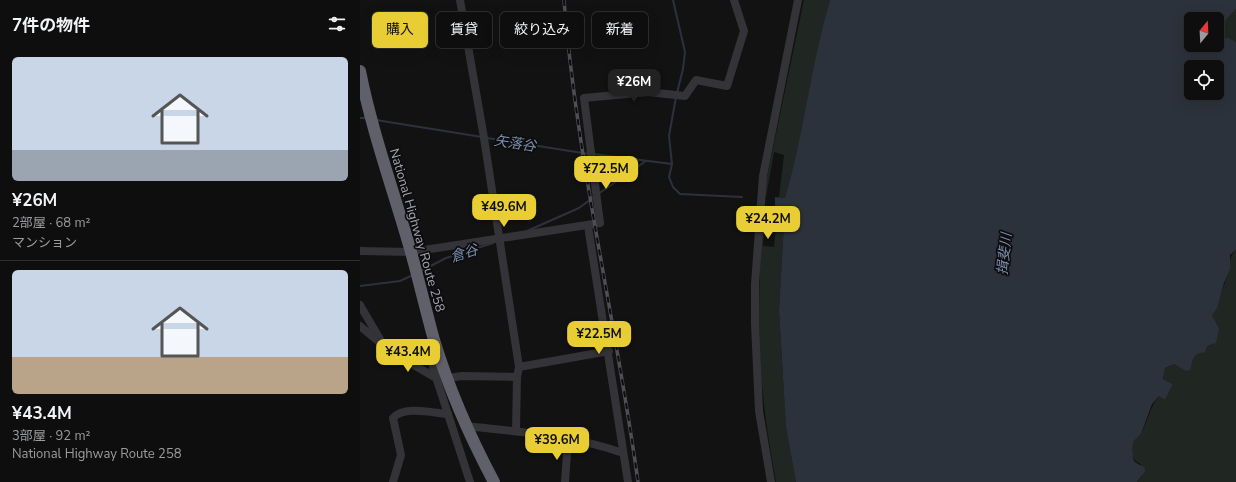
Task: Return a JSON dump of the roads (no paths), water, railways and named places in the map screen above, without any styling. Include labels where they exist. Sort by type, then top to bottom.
[{"type":"highway","name":"National Highway Route 258","points":[[360,71],[377,140],[411,252],[435,341],[442,378],[494,482]]},
{"type":"street","points":[[460,0],[520,367],[517,377],[516,430]]},
{"type":"street","points":[[360,251],[411,252],[600,223],[584,98],[648,92],[684,96],[696,80],[727,86],[744,31],[734,0]]},
{"type":"street","points":[[771,482],[759,411],[754,324],[755,284],[763,176],[798,0]]},
{"type":"street","points":[[588,226],[609,351],[628,482]]},
{"type":"street","points":[[360,304],[383,345]]},
{"type":"street","points":[[360,326],[383,345],[442,378],[462,376],[517,377]]},
{"type":"street","points":[[520,367],[609,351]]},
{"type":"street","points":[[442,378],[448,414],[470,482]]},
{"type":"street","points":[[393,482],[401,455],[393,418],[397,414],[408,411],[448,414]]},
{"type":"street","points":[[466,426],[516,430],[595,443],[623,453]]},
{"type":"street","points":[[565,482],[568,439]]},
{"type":"water","name":"揖斐川","points":[[830,0],[1236,0],[1236,9],[1224,21],[1224,12],[1184,12],[1184,52],[1224,52],[1224,38],[1229,38],[1236,42],[1236,250],[1230,255],[1230,269],[1224,283],[1217,308],[1212,315],[1219,329],[1216,343],[1207,346],[1205,352],[1195,356],[1190,370],[1186,371],[1174,364],[1165,368],[1163,379],[1173,384],[1165,400],[1159,396],[1152,404],[1141,434],[1134,441],[1132,447],[1133,459],[1145,468],[1145,471],[1137,482],[796,482],[786,428],[779,310],[785,206],[775,206],[775,197],[785,198],[792,173],[818,49]]},
{"type":"waterway","points":[[673,0],[685,52],[683,69],[677,93]]},
{"type":"waterway","points":[[676,97],[669,136],[672,164],[669,177],[673,187],[680,194],[742,197]]},
{"type":"waterway","name":"矢落谷","points":[[360,118],[366,118]]},
{"type":"waterway","name":"矢落谷","points":[[376,120],[482,137]]},
{"type":"waterway","name":"矢落谷","points":[[487,138],[589,154]]},
{"type":"waterway","name":"矢落谷","points":[[593,154],[672,164]]},
{"type":"waterway","name":"倉谷","points":[[598,194],[646,161]]},
{"type":"waterway","name":"倉谷","points":[[527,231],[579,208],[594,197]]},
{"type":"waterway","name":"倉谷","points":[[421,271],[446,258],[493,243]]},
{"type":"waterway","name":"倉谷","points":[[360,286],[400,281],[413,275]]},
{"type":"railway","points":[[564,0],[570,61],[587,181],[619,362],[638,482]]}]
